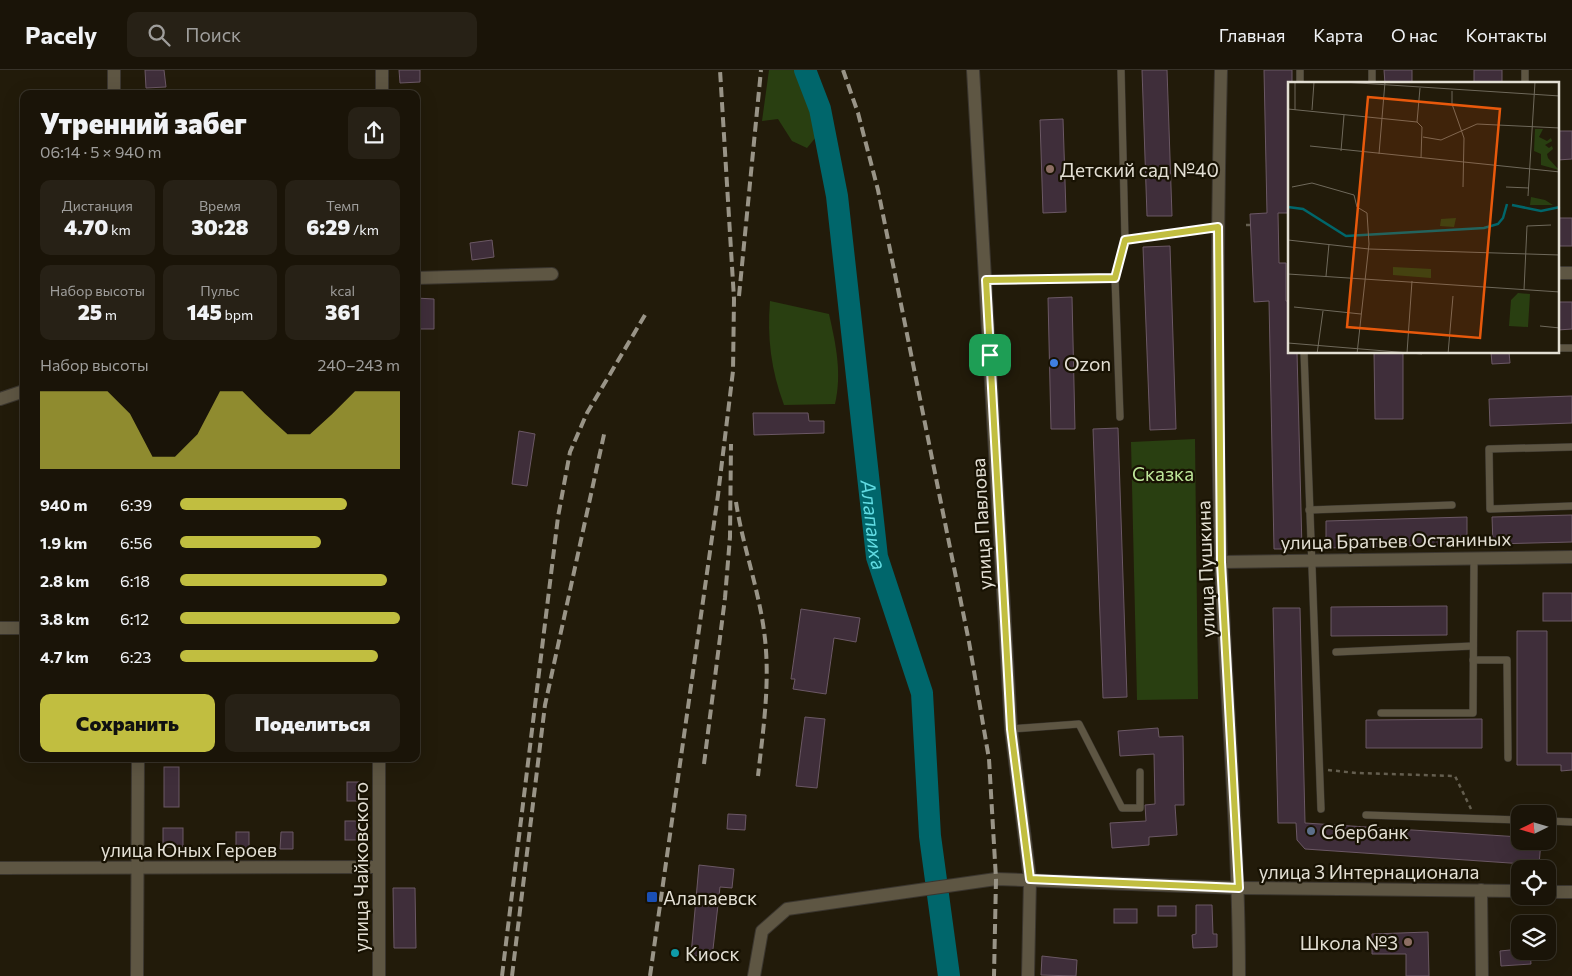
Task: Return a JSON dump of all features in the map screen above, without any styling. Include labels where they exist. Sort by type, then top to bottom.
[{"type":"street","points":[[114,70],[114,90]]},
{"type":"street","points":[[382,70],[382,90]]},
{"type":"street","name":"улица Павлова","points":[[973,70],[1011,729],[1030,879],[1028,976]]},
{"type":"street","name":"улица Пушкина","points":[[1221,70],[1218,227],[1221,562],[1239,888],[1239,976]]},
{"type":"street","points":[[420,278],[552,274]]},
{"type":"street","points":[[0,400],[20,392]]},
{"type":"street","name":"улица Братьев Останиных","points":[[1221,562],[1572,557]]},
{"type":"street","points":[[0,628],[20,628]]},
{"type":"street","points":[[137,976],[138,762]]},
{"type":"street","name":"улица Чайковского","points":[[379,762],[379,976]]},
{"type":"street","name":"улица Юных Героев","points":[[0,868],[378,867]]},
{"type":"street","name":"улица 3 Интернационала","points":[[754,976],[762,931],[787,909],[996,879],[1239,888],[1511,891]]},
{"type":"street","points":[[1481,890],[1482,976]]},
{"type":"street","points":[[1556,892],[1572,892]]},
{"type":"lane","points":[[1120,417],[1115,278],[1125,240],[1121,70]]},
{"type":"lane","points":[[1125,240],[1218,227]]},
{"type":"lane","points":[[986,280],[1115,278]]},
{"type":"lane","points":[[1304,354],[1310,560],[1321,809]]},
{"type":"lane","points":[[1572,447],[1488,449],[1490,509],[1572,506]]},
{"type":"lane","points":[[1309,510],[1452,505]]},
{"type":"lane","points":[[1381,713],[1473,713],[1474,558]]},
{"type":"lane","points":[[1336,652],[1474,646]]},
{"type":"lane","points":[[1473,660],[1507,660],[1508,758]]},
{"type":"lane","points":[[1011,729],[1079,724],[1122,808],[1140,808],[1140,772]]},
{"type":"lane","points":[[1366,815],[1511,820]]},
{"type":"lane","points":[[1556,821],[1572,822]]},
{"type":"path","points":[[1246,225],[1251,225]]},
{"type":"path","points":[[1319,769],[1356,773],[1455,776],[1476,819]]},
{"type":"green space","points":[[769,70],[799,70],[804,82],[816,137],[807,148],[792,141],[778,119],[762,121]]},
{"type":"green space","points":[[770,301],[829,314],[836,348],[838,370],[835,404],[784,405],[771,354],[769,328]]},
{"type":"green space","name":"Сказка","points":[[1195,439],[1198,699],[1137,700],[1131,442]]},
{"type":"building","points":[[145,70],[164,70],[166,87],[146,88]]},
{"type":"building","points":[[399,70],[420,70],[420,82],[400,83]]},
{"type":"building","points":[[1142,70],[1167,70],[1172,216],[1147,216]]},
{"type":"building","points":[[1264,70],[1292,70],[1292,82],[1288,82],[1288,213],[1278,213],[1279,263],[1286,263],[1288,354],[1297,354],[1302,549],[1274,549],[1269,301],[1254,302],[1250,214],[1267,213]]},
{"type":"building","points":[[1384,70],[1412,70],[1412,82],[1385,82]]},
{"type":"building","points":[[1474,70],[1502,70],[1502,82],[1474,82]]},
{"type":"building","points":[[1063,119],[1066,212],[1043,213],[1040,120]]},
{"type":"building","points":[[1560,131],[1572,131],[1572,159],[1560,160]]},
{"type":"building","points":[[1560,218],[1572,218],[1572,246],[1560,246]]},
{"type":"building","points":[[492,240],[494,257],[472,260],[470,243]]},
{"type":"building","points":[[1170,246],[1176,429],[1150,430],[1143,247]]},
{"type":"building","points":[[1072,297],[1075,429],[1051,429],[1048,298]]},
{"type":"building","points":[[420,298],[434,299],[434,329],[420,329]]},
{"type":"building","points":[[1560,302],[1572,302],[1572,329],[1560,330]]},
{"type":"building","points":[[1374,354],[1403,354],[1403,419],[1375,419]]},
{"type":"building","points":[[1491,354],[1509,354],[1510,363],[1492,364]]},
{"type":"building","points":[[1572,396],[1572,423],[1490,426],[1489,399]]},
{"type":"building","points":[[753,413],[808,413],[809,421],[824,421],[824,433],[754,435]]},
{"type":"building","points":[[1118,428],[1127,697],[1103,698],[1093,429]]},
{"type":"building","points":[[519,431],[535,434],[527,486],[512,484]]},
{"type":"building","points":[[1572,515],[1572,542],[1493,544],[1492,517]]},
{"type":"building","points":[[1467,517],[1467,544],[1326,548],[1326,521]]},
{"type":"building","points":[[1543,593],[1572,593],[1572,621],[1543,621]]},
{"type":"building","points":[[1447,606],[1447,635],[1331,636],[1331,607]]},
{"type":"building","points":[[1273,608],[1300,608],[1305,823],[1511,836],[1511,850],[1540,850],[1539,860],[1511,860],[1511,863],[1305,849],[1297,840],[1296,823],[1278,823]]},
{"type":"building","points":[[801,609],[860,618],[856,642],[834,638],[826,694],[793,689],[795,679],[791,679]]},
{"type":"building","points":[[1517,631],[1547,631],[1547,753],[1572,753],[1572,770],[1561,771],[1561,765],[1517,765]]},
{"type":"building","points":[[805,717],[825,719],[817,788],[796,786]]},
{"type":"building","points":[[1482,719],[1482,748],[1366,748],[1366,720]]},
{"type":"building","points":[[1158,728],[1159,737],[1183,736],[1184,805],[1175,805],[1177,835],[1149,837],[1149,845],[1112,848],[1110,823],[1146,821],[1145,805],[1155,804],[1154,754],[1120,756],[1118,731]]},
{"type":"building","points":[[164,767],[179,767],[179,807],[164,807]]},
{"type":"building","points":[[347,782],[360,782],[360,801],[347,801]]},
{"type":"building","points":[[728,814],[746,815],[745,830],[727,829]]},
{"type":"building","points":[[345,821],[358,821],[358,840],[345,840]]},
{"type":"building","points":[[163,828],[183,828],[183,847],[163,847]]},
{"type":"building","points":[[236,832],[249,832],[249,848],[236,848]]},
{"type":"building","points":[[281,832],[293,832],[293,849],[280,849]]},
{"type":"building","name":"Алапаевск","points":[[699,865],[734,869],[732,888],[720,887],[712,958],[691,955]]},
{"type":"building","points":[[393,888],[415,888],[416,948],[394,948]]},
{"type":"building","points":[[1196,905],[1212,905],[1213,934],[1217,934],[1217,947],[1193,948],[1192,935],[1196,934]]},
{"type":"building","points":[[1158,906],[1176,906],[1176,916],[1158,916]]},
{"type":"building","points":[[1114,909],[1137,909],[1137,923],[1114,923]]},
{"type":"building","points":[[1428,932],[1429,976],[1406,976],[1406,954],[1372,954],[1372,934]]},
{"type":"building","points":[[1511,950],[1511,960],[1531,960],[1531,964],[1501,966],[1500,951]]},
{"type":"building","points":[[1042,956],[1077,960],[1076,976],[1041,975]]},
{"type":"waterway","name":"Алапаиха","points":[[805,70],[820,109],[837,196],[877,557],[922,693],[930,836],[949,976]]},
{"type":"railway","points":[[650,976],[718,495],[733,371],[734,299],[720,70]]},
{"type":"railway","points":[[739,296],[761,70]]},
{"type":"railway","points":[[843,70],[858,113],[878,190],[969,642],[989,759],[996,879],[994,976]]},
{"type":"railway","points":[[502,976],[558,517],[570,452],[587,413],[645,315]]},
{"type":"railway","points":[[512,976],[545,705],[605,430]]},
{"type":"railway","points":[[704,764],[725,598],[730,537],[731,444]]},
{"type":"railway","points":[[736,502],[763,622],[765,639],[767,673],[764,725],[758,776]]},
{"type":"place","name":"Детский сад №40","points":[[1050,169]]},
{"type":"place","name":"Ozon","points":[[1054,363]]},
{"type":"place","name":"Сбербанк","points":[[1311,831]]},
{"type":"place","name":"Алапаевск","points":[[652,897]]},
{"type":"place","name":"Школа №3","points":[[1408,942]]},
{"type":"place","name":"Киоск","points":[[675,953]]},
{"type":"route","points":[[1218,227],[1221,562],[1239,888],[1030,879],[1011,729],[990,355],[986,280],[1115,278],[1125,240],[1218,227]]}]
